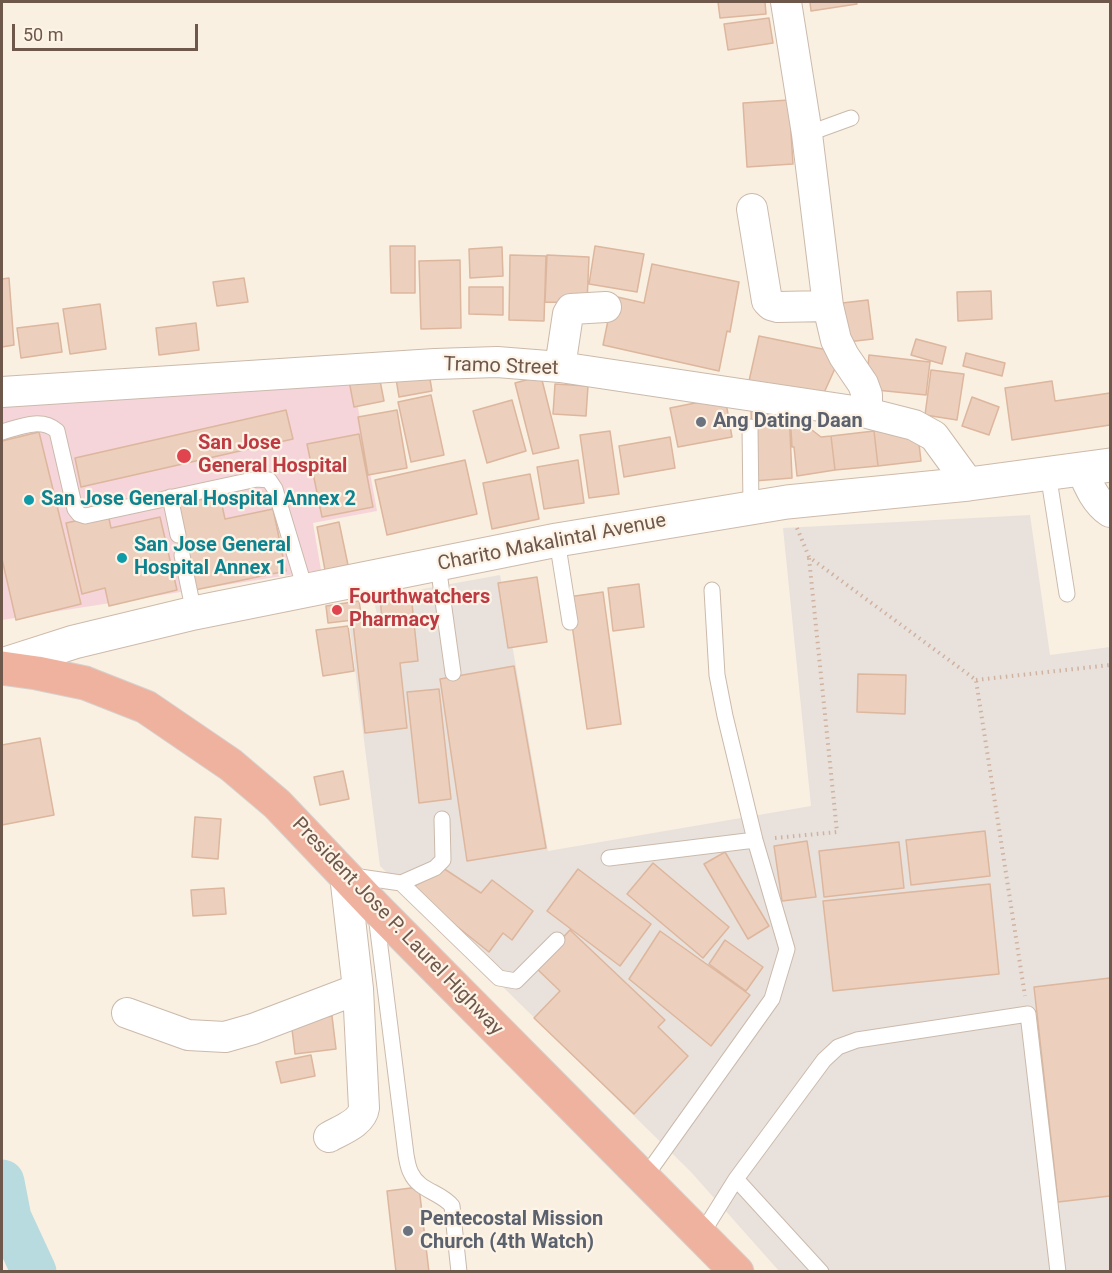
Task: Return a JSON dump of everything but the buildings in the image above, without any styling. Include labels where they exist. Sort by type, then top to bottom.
[{"type":"highway","name":"President Jose P. Laurel Highway","points":[[2,666],[85,683],[146,707],[231,765],[277,804],[375,907],[737,1272]]},
{"type":"main road","name":"Charito Makalintal Avenue","points":[[2,666],[74,642],[194,613],[557,540],[787,502],[969,484],[1096,466]]},
{"type":"street","points":[[786,2],[807,134],[828,306],[836,340],[863,384],[867,395],[867,413]]},
{"type":"street","points":[[752,209],[767,301],[778,307],[828,306]]},
{"type":"street","points":[[560,367],[568,314],[571,309],[606,307]]},
{"type":"street","name":"Tramo Street","points":[[2,392],[446,364],[497,362],[560,367],[867,413],[914,425],[934,436],[969,484]]},
{"type":"street","points":[[1096,466],[1090,489],[1104,508],[1110,512]]},
{"type":"street","points":[[329,1137],[359,1120],[363,1115],[358,989],[345,875]]},
{"type":"street","points":[[127,1013],[188,1035],[225,1037],[253,1029],[358,989]]},
{"type":"lane","points":[[807,134],[851,118]]},
{"type":"lane","points":[[2,432],[39,423],[50,425],[57,431],[75,509],[79,514],[85,516],[170,496],[257,479],[268,480],[275,489],[306,592]]},
{"type":"lane","points":[[750,427],[751,508]]},
{"type":"lane","points":[[1048,473],[1068,594]]},
{"type":"lane","points":[[170,496],[178,535]]},
{"type":"lane","points":[[557,540],[570,622]]},
{"type":"lane","points":[[182,555],[194,613]]},
{"type":"lane","points":[[438,565],[453,673]]},
{"type":"lane","points":[[645,1177],[772,999],[787,949],[755,840],[724,716],[719,685],[712,590]]},
{"type":"lane","points":[[345,875],[401,883],[435,868],[443,860],[442,819]]},
{"type":"lane","points":[[609,858],[755,840]]},
{"type":"lane","points":[[401,883],[499,978],[516,981],[557,940]]},
{"type":"lane","points":[[375,907],[406,1155],[411,1173],[420,1185],[448,1200],[452,1206],[459,1272]]},
{"type":"lane","points":[[701,1235],[736,1179],[824,1060],[838,1047],[857,1040],[1028,1014],[1058,1272]]},
{"type":"lane","points":[[736,1179],[821,1272]]},
{"type":"path","points":[[755,840],[837,832],[809,557],[787,502]]},
{"type":"path","points":[[809,557],[976,680],[1110,665]]},
{"type":"path","points":[[976,680],[1028,1014]]},
{"type":"shaded area","name":"San Jose General Hospital","points":[[352,375],[377,511],[313,523],[321,570],[2,620],[2,402]]},
{"type":"shaded area","points":[[1030,515],[1050,655],[1110,647],[1110,1271],[779,1271],[691,1172],[380,866],[349,622],[378,618],[373,598],[500,575],[548,851],[811,806],[783,528]]},
{"type":"waterway","points":[[2,1182],[9,1218],[34,1272]]},
{"type":"place","name":"Ang Dating Daan","points":[[701,422]]},
{"type":"place","name":"San Jose General Hospital","points":[[184,456]]},
{"type":"place","name":"San Jose General Hospital Annex 2","points":[[29,500]]},
{"type":"place","name":"San Jose General Hospital Annex 1","points":[[122,558]]},
{"type":"place","name":"Fourthwatchers Pharmacy","points":[[337,610]]},
{"type":"place","name":"Pentecostal Mission Church (4th Watch)","points":[[408,1231]]}]
